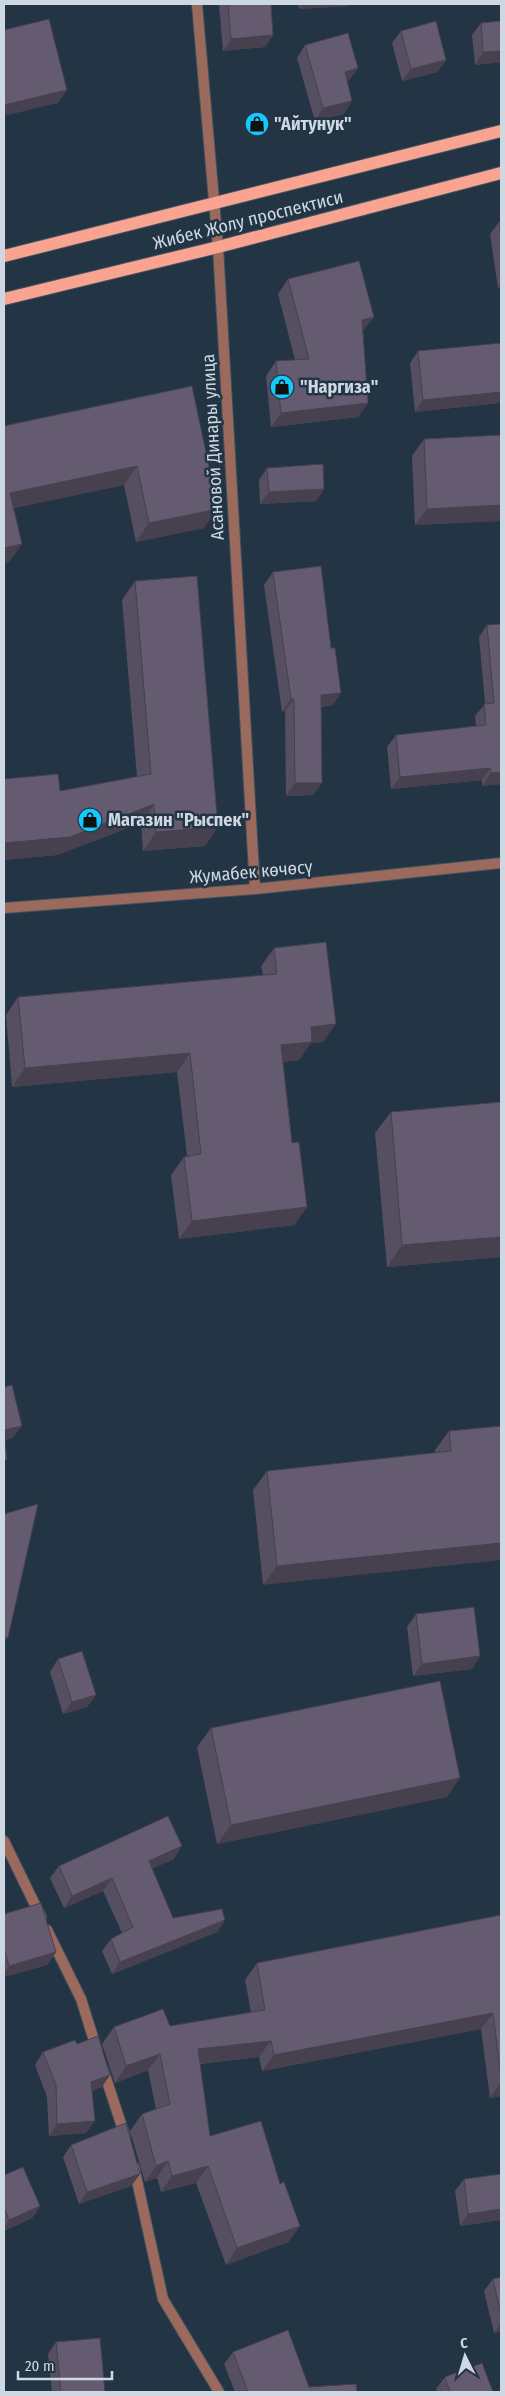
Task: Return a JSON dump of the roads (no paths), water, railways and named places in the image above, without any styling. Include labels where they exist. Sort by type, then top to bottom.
[{"type":"main road","name":"Жибек Жолу проспектиси","points":[[4,256],[501,131]]},
{"type":"main road","name":"Жибек Жолу проспектиси","points":[[4,299],[218,247],[501,174]]},
{"type":"street","name":"Асановой Динары улица","points":[[197,4],[218,247],[255,889]]},
{"type":"street","name":"Жумабек көчөсү","points":[[4,908],[255,889],[501,864]]},
{"type":"street","points":[[4,1841],[81,1999],[130,2152],[163,2299],[218,2392]]},
{"type":"place","name":"\"Айтунук\"","points":[[257,124]]},
{"type":"place","name":"\"Наргиза\"","points":[[282,387]]},
{"type":"place","name":"Магазин \"Рыспек\"","points":[[90,820]]}]
